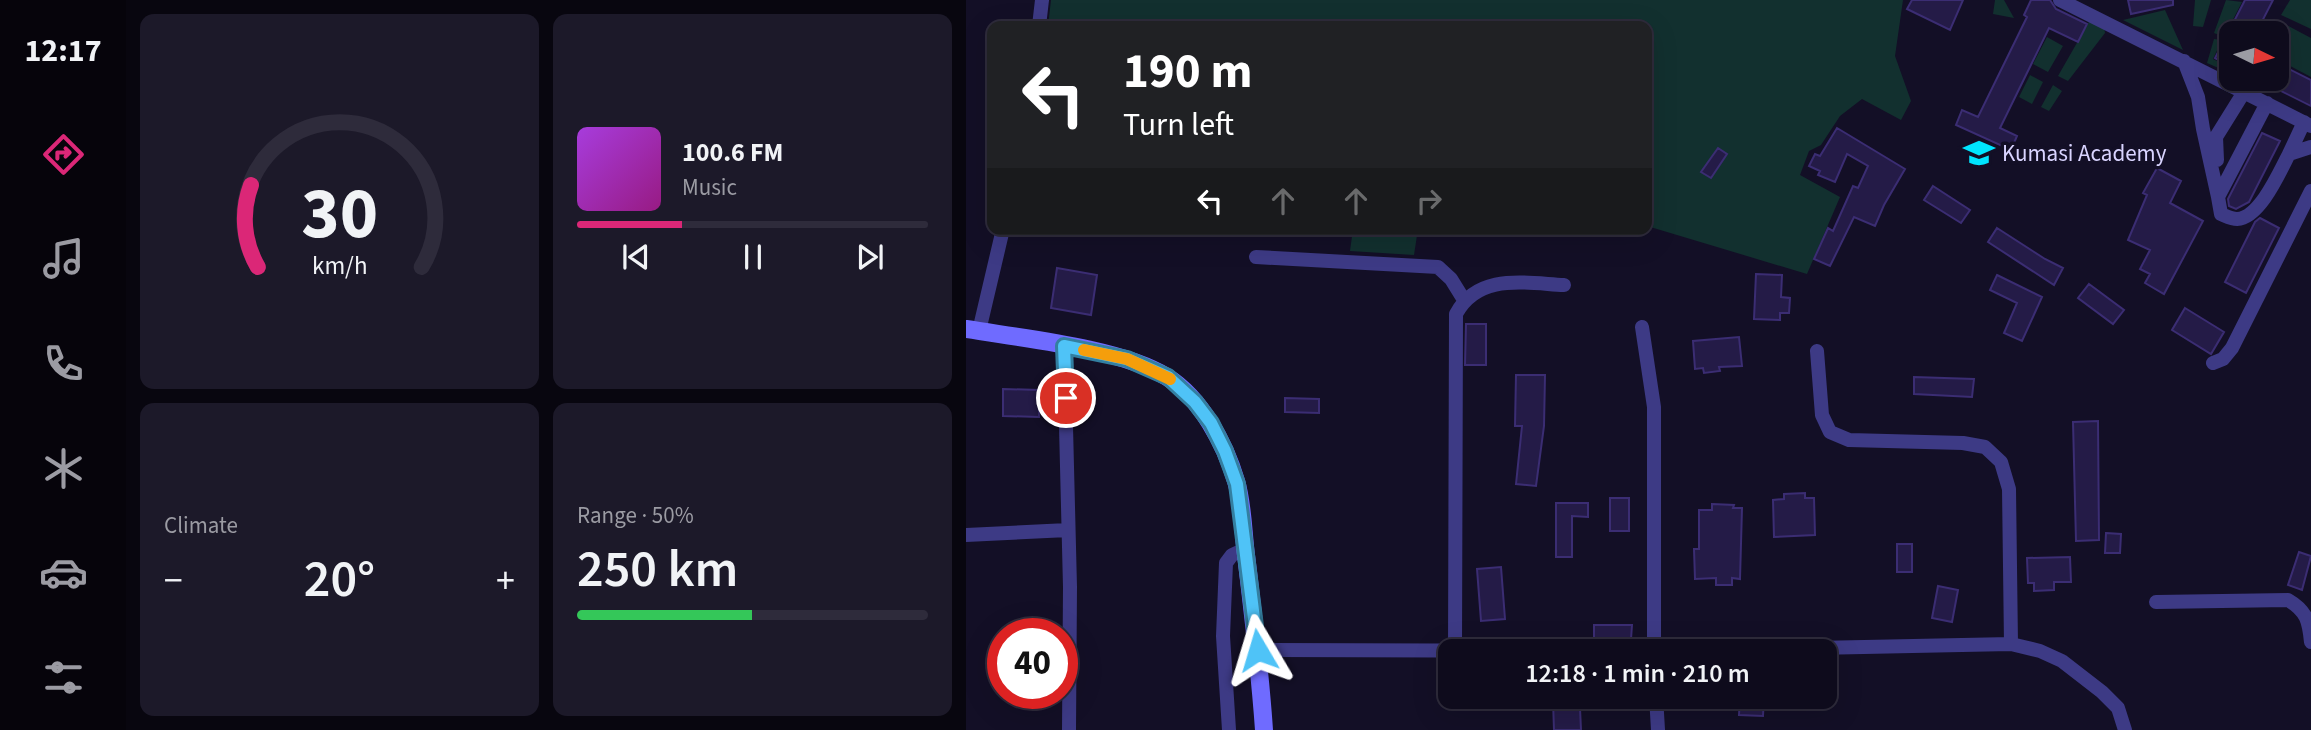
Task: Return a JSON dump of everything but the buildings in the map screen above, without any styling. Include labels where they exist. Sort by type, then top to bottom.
[{"type":"street","points":[[1040,21],[1042,0]]},
{"type":"street","points":[[2060,0],[2184,61],[2307,124],[2267,195],[2246,217],[2235,220],[2221,214],[2198,97],[2184,61]]},
{"type":"street","points":[[2218,197],[2216,137],[2244,92]]},
{"type":"street","points":[[2218,197],[2267,103]]},
{"type":"street","points":[[2289,153],[2311,147]]},
{"type":"street","points":[[2213,363],[2223,359],[2232,348],[2311,191]]},
{"type":"street","points":[[1001,235],[973,330],[1127,359],[1168,377],[1195,402],[1211,423],[1237,484],[1258,650],[1264,730]]},
{"type":"street","points":[[1256,257],[1438,267],[1451,279],[1464,300]]},
{"type":"street","points":[[1455,639],[1456,314],[1464,300],[1474,291],[1489,286],[1510,283],[1564,285]]},
{"type":"street","points":[[1642,327],[1654,407],[1654,639]]},
{"type":"street","points":[[1064,346],[1069,730]]},
{"type":"street","points":[[1817,351],[1822,415],[1830,432],[1849,440],[1963,443],[1985,447],[2001,462],[2009,489],[2011,644]]},
{"type":"street","points":[[966,535],[1068,530]]},
{"type":"street","points":[[1229,730],[1223,636],[1226,563],[1232,555],[1245,549]]},
{"type":"street","points":[[2156,602],[2288,600],[2302,608],[2309,623],[2311,642]]},
{"type":"street","points":[[1837,648],[2011,644],[2040,651],[2062,661],[2102,692],[2118,708],[2125,730]]},
{"type":"street","points":[[1258,650],[1438,651]]},
{"type":"street","points":[[1657,709],[1658,730]]},
{"type":"green space","points":[[1051,0],[1903,0],[1895,56],[1911,101],[1901,120],[1862,99],[1840,116],[1821,145],[1809,151],[1800,175],[1840,197],[1807,274],[1652,228],[1652,21],[1049,21]]},
{"type":"green space","points":[[1995,0],[2004,0],[2014,18],[1993,14]]},
{"type":"green space","points":[[2195,0],[2211,0],[2203,27],[2193,26]]},
{"type":"green space","points":[[2226,0],[2242,2],[2232,21],[2219,21],[2219,35],[2214,33]]},
{"type":"green space","points":[[2290,0],[2311,0],[2311,29],[2281,15]]},
{"type":"green space","points":[[2165,10],[2183,50],[2123,20]]},
{"type":"green space","points":[[2090,20],[2104,27],[2105,33],[2068,81],[2058,76]]},
{"type":"green space","points":[[2289,26],[2311,38],[2311,77],[2289,65]]},
{"type":"green space","points":[[2047,37],[2063,46],[2048,72],[2033,64]]},
{"type":"green space","points":[[2214,39],[2219,40],[2213,59],[2219,62],[2219,68],[2207,63]]},
{"type":"green space","points":[[2030,75],[2043,82],[2032,104],[2019,97]]},
{"type":"green space","points":[[2053,85],[2062,91],[2049,111],[2041,107]]},
{"type":"green space","points":[[1352,235],[1417,235],[1414,255],[1350,251]]},
{"type":"slow traffic","points":[[1084,350],[1127,359],[1170,379]]},
{"type":"place","name":"Kumasi Academy","points":[[1979,153]]},
{"type":"route","points":[[1066,398],[1064,346],[1127,359],[1168,377],[1195,402],[1211,423],[1237,484],[1258,650]]}]
